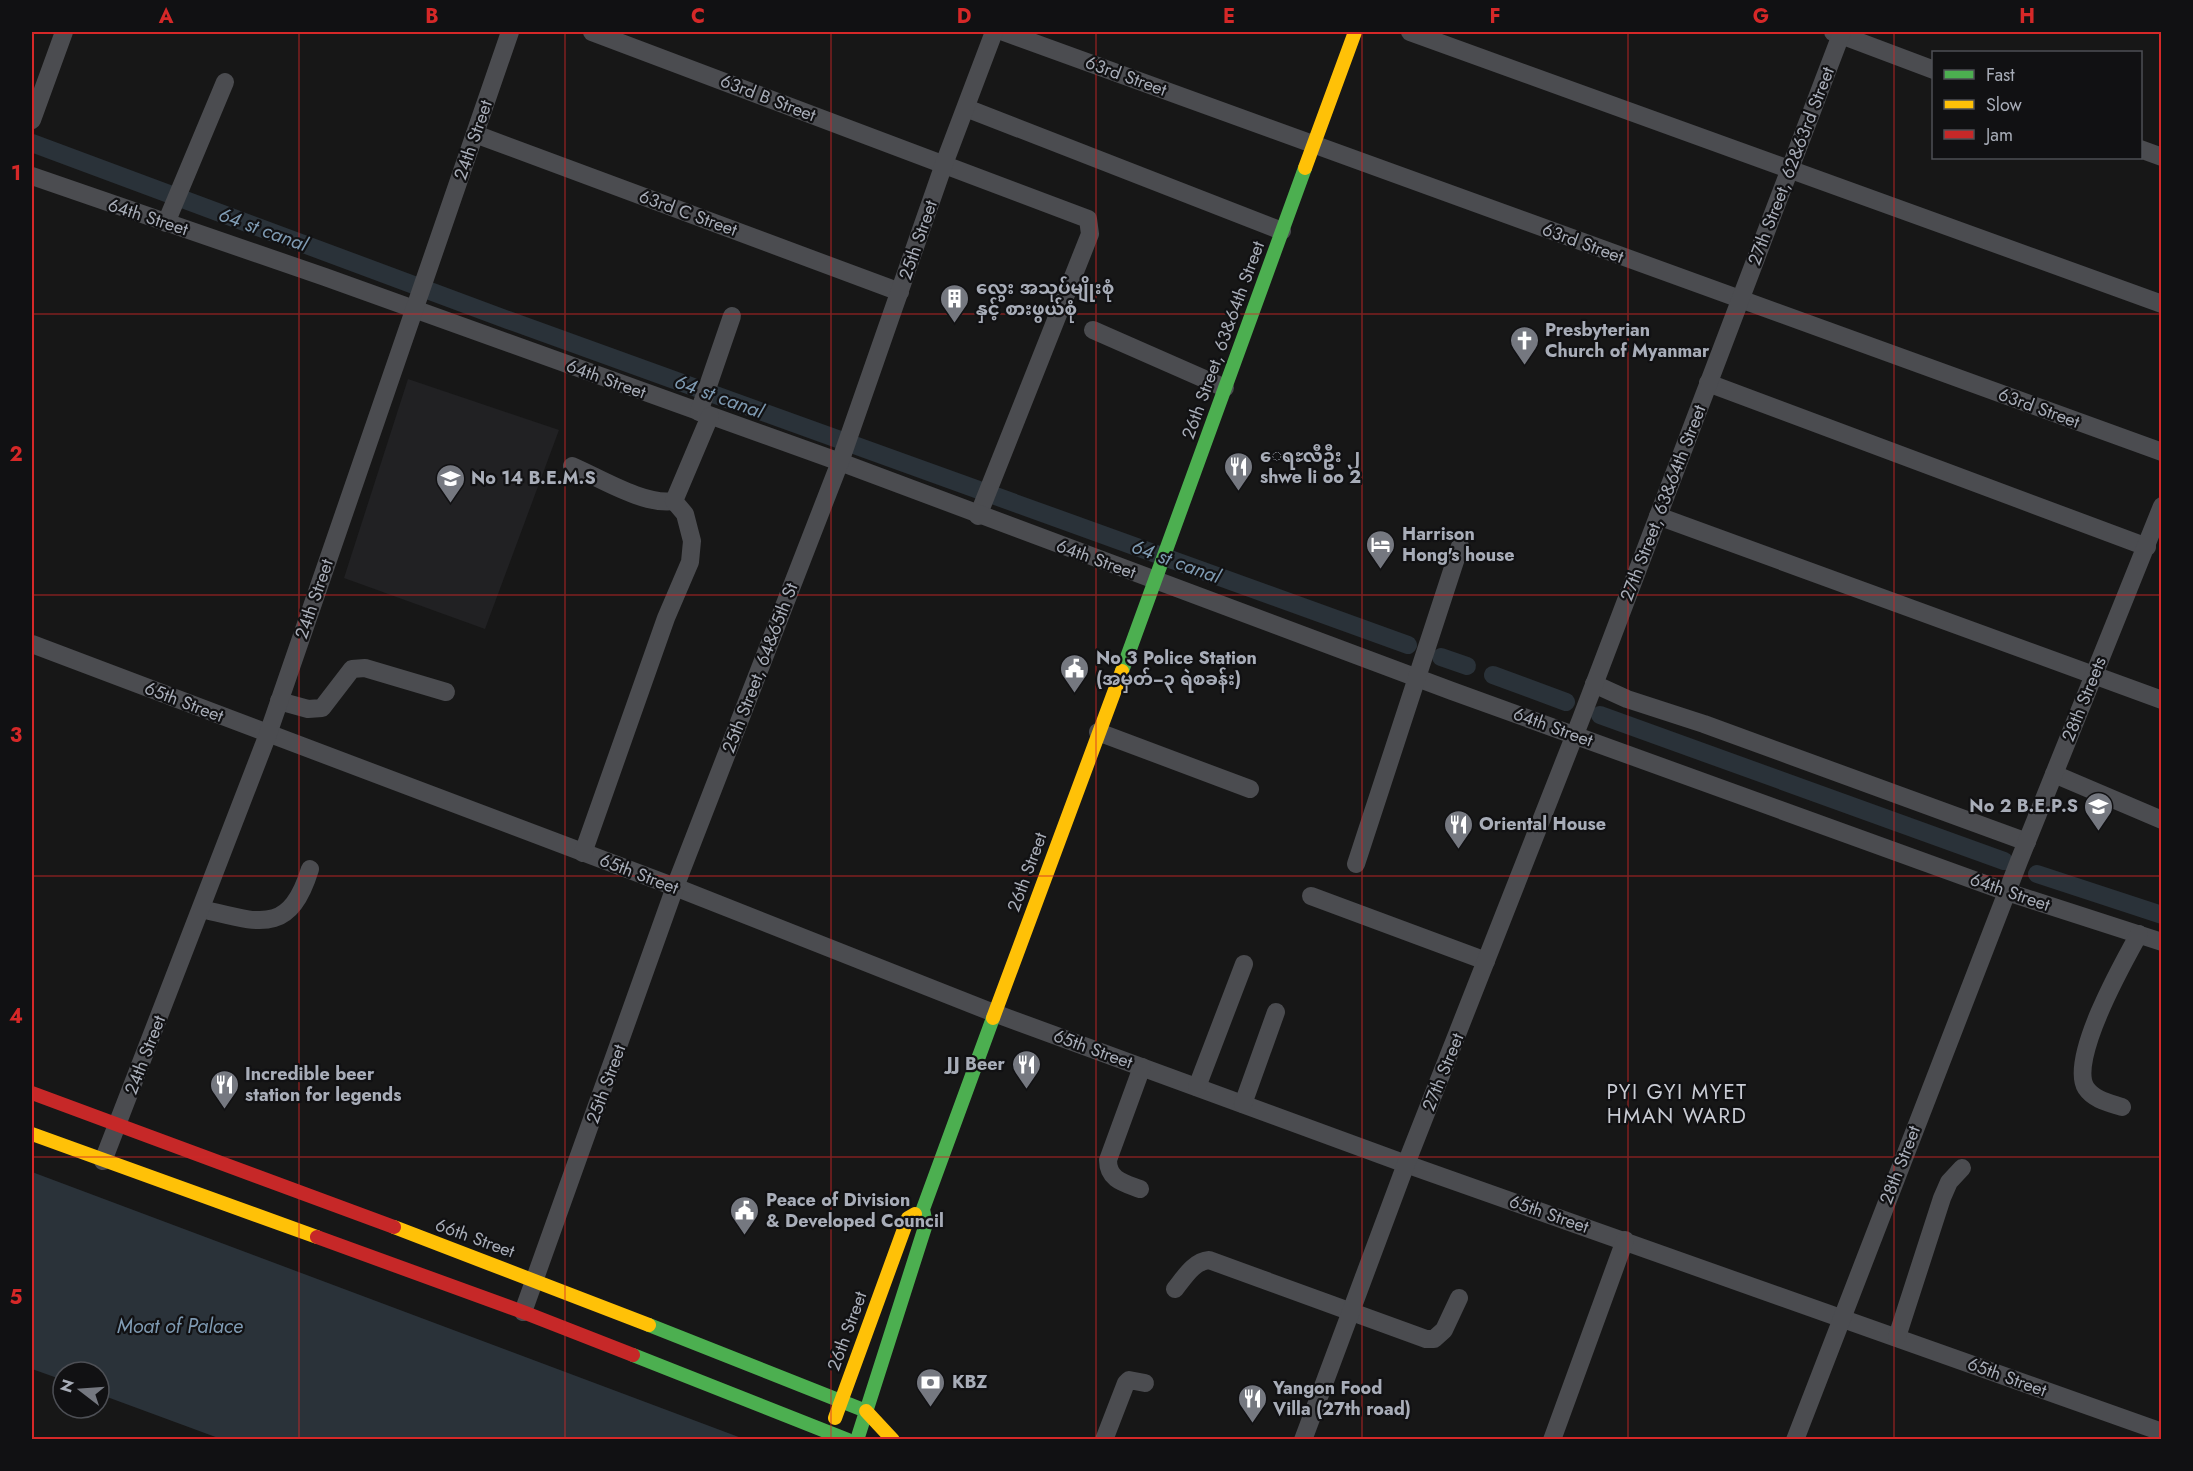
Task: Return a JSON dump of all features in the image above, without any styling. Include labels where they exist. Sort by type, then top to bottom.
[{"type":"main road","points":[[1314,144],[1355,32]]},
{"type":"main road","name":"26th Street, 63&64th Street","points":[[1165,548],[1314,144]]},
{"type":"main road","name":"26th Street","points":[[857,1440],[926,1224],[923,1209],[994,1012],[1156,581],[1159,563],[1165,548]]},
{"type":"main road","name":"66th Street","points":[[32,1093],[536,1280],[866,1411],[892,1440]]},
{"type":"main road","points":[[32,1134],[523,1312],[768,1406],[829,1436],[848,1440]]},
{"type":"main road","name":"26th Street","points":[[829,1436],[908,1218],[923,1209]]},
{"type":"street","points":[[32,120],[64,32]]},
{"type":"street","name":"24th Street","points":[[103,1161],[119,1125],[268,734],[510,32]]},
{"type":"street","name":"63rd B Street","points":[[592,32],[1083,217],[1090,223],[1090,234],[984,501]]},
{"type":"street","name":"25th Street","points":[[845,450],[944,164],[994,32]]},
{"type":"street","name":"63rd Street","points":[[1004,32],[2162,452]]},
{"type":"street","points":[[1410,32],[2162,304]]},
{"type":"street","points":[[1838,32],[1932,69]]},
{"type":"street","name":"27th Street, 62&63rd Street","points":[[1739,300],[1790,169],[1838,32]]},
{"type":"street","points":[[166,223],[225,82]]},
{"type":"street","points":[[966,108],[1282,231]]},
{"type":"street","name":"63rd C Street","points":[[475,134],[900,292]]},
{"type":"street","points":[[2142,150],[2162,157]]},
{"type":"street","name":"64th Street","points":[[32,176],[166,223],[418,297],[705,403],[845,450],[984,501],[1156,581],[1415,677],[1581,720],[2007,892],[2162,942]]},
{"type":"street","name":"27th Street, 63&64th Street","points":[[1581,720],[1739,300]]},
{"type":"street","points":[[674,501],[732,316]]},
{"type":"street","points":[[1093,330],[1225,388]]},
{"type":"street","points":[[1708,383],[2147,547]]},
{"type":"street","name":"25th Street, 64&65th St","points":[[675,887],[845,450]]},
{"type":"street","points":[[572,466],[646,499],[662,503],[674,501]]},
{"type":"street","points":[[583,853],[666,618],[690,562],[692,540],[685,514],[674,501]]},
{"type":"street","name":"28th Streets","points":[[2007,892],[2162,506]]},
{"type":"street","points":[[1658,516],[2094,673],[2162,700]]},
{"type":"street","points":[[1356,864],[1415,677],[1460,546]]},
{"type":"street","name":"65th Street","points":[[32,644],[675,887],[994,1012],[1142,1067],[1406,1164],[2162,1432]]},
{"type":"street","points":[[279,701],[308,709],[322,708],[352,669],[365,668],[446,692]]},
{"type":"street","points":[[1594,684],[1627,699],[1704,724],[2026,842]]},
{"type":"street","name":"27th Street","points":[[1303,1440],[1406,1164],[1581,720]]},
{"type":"street","points":[[1098,732],[1250,789]]},
{"type":"street","points":[[2054,774],[2162,820]]},
{"type":"street","points":[[201,909],[247,919],[264,920],[281,916],[291,908],[304,886],[310,869]]},
{"type":"street","name":"25th Street","points":[[523,1312],[675,887]]},
{"type":"street","name":"28th Street","points":[[1795,1440],[1840,1317],[2007,892]]},
{"type":"street","points":[[1311,896],[1486,962]]},
{"type":"street","points":[[2122,1107],[2092,1095],[2085,1086],[2083,1074],[2085,1055],[2103,1004],[2139,934]]},
{"type":"street","points":[[1197,1087],[1244,963]]},
{"type":"street","points":[[1243,1104],[1276,1012]]},
{"type":"street","points":[[1140,1189],[1114,1178],[1108,1169],[1108,1160],[1142,1067]]},
{"type":"street","points":[[1897,1337],[1942,1198],[1949,1182],[1962,1168]]},
{"type":"street","points":[[1552,1440],[1625,1240]]},
{"type":"street","points":[[1174,1289],[1202,1260],[1209,1260],[1352,1310],[1426,1339],[1434,1339],[1444,1330],[1458,1298]]},
{"type":"street","points":[[1104,1440],[1126,1383],[1129,1380],[1145,1383]]},
{"type":"shaded area","name":"No 14 B.E.M.S","points":[[408,379],[559,430],[485,629],[344,578]]},
{"type":"water","name":"Moat of Palace","points":[[32,1172],[744,1439],[221,1439],[111,1398],[111,1360],[51,1360],[51,1376],[32,1369]]},
{"type":"waterway","name":"64 st canal","points":[[32,143],[508,320],[1408,645]]},
{"type":"waterway","points":[[1441,657],[1467,666]]},
{"type":"waterway","points":[[1493,675],[1566,702]]},
{"type":"waterway","points":[[1600,715],[2004,861]]},
{"type":"waterway","points":[[2037,874],[2162,915]]},
{"type":"traffic: fast","points":[[1122,671],[1305,168]]},
{"type":"traffic: fast","points":[[857,1440],[926,1224],[923,1209],[993,1018]]},
{"type":"traffic: fast","points":[[649,1325],[866,1411]]},
{"type":"traffic: fast","points":[[633,1355],[848,1440]]},
{"type":"traffic: slow","points":[[1305,168],[1355,32]]},
{"type":"traffic: slow","points":[[993,1018],[1122,671]]},
{"type":"traffic: slow","points":[[32,1134],[317,1237]]},
{"type":"traffic: slow","points":[[835,1418],[908,1218],[915,1214]]},
{"type":"traffic: slow","points":[[394,1227],[649,1325]]},
{"type":"traffic: slow","points":[[866,1411],[893,1440]]},
{"type":"traffic: jam","points":[[32,1093],[394,1227]]},
{"type":"traffic: jam","points":[[317,1237],[523,1312],[633,1355]]},
{"type":"place","name":"လွေး အသုပ်မျိုးစုံ နှင့် စားဖွယ်စုံ","points":[[955,324]]},
{"type":"place","name":"Presbyterian Church of Myanmar","points":[[1524,366]]},
{"type":"place","name":"ေရႊလီဦး ၂ shwe li oo 2","points":[[1239,492]]},
{"type":"place","name":"No 14 B.E.M.S","points":[[450,504]]},
{"type":"place","name":"Harrison Hong's house","points":[[1381,570]]},
{"type":"place","name":"No 3 Police Station (အမှတ်−၃ ရဲစခန်း)","points":[[1075,694]]},
{"type":"place","name":"No 2 B.E.P.S","points":[[2099,832]]},
{"type":"place","name":"Oriental House","points":[[1458,850]]},
{"type":"place","name":"JJ Beer","points":[[1026,1090]]},
{"type":"place","name":"Incredible beer station for legends","points":[[224,1110]]},
{"type":"place","name":"Peace of Division & Developed Council","points":[[745,1236]]},
{"type":"place","name":"KBZ","points":[[931,1408]]},
{"type":"place","name":"Yangon Food Villa (27th road)","points":[[1252,1424]]},
{"type":"district","name":"PYI GYI MYET HMAN WARD","points":[[1677,1104]]}]
